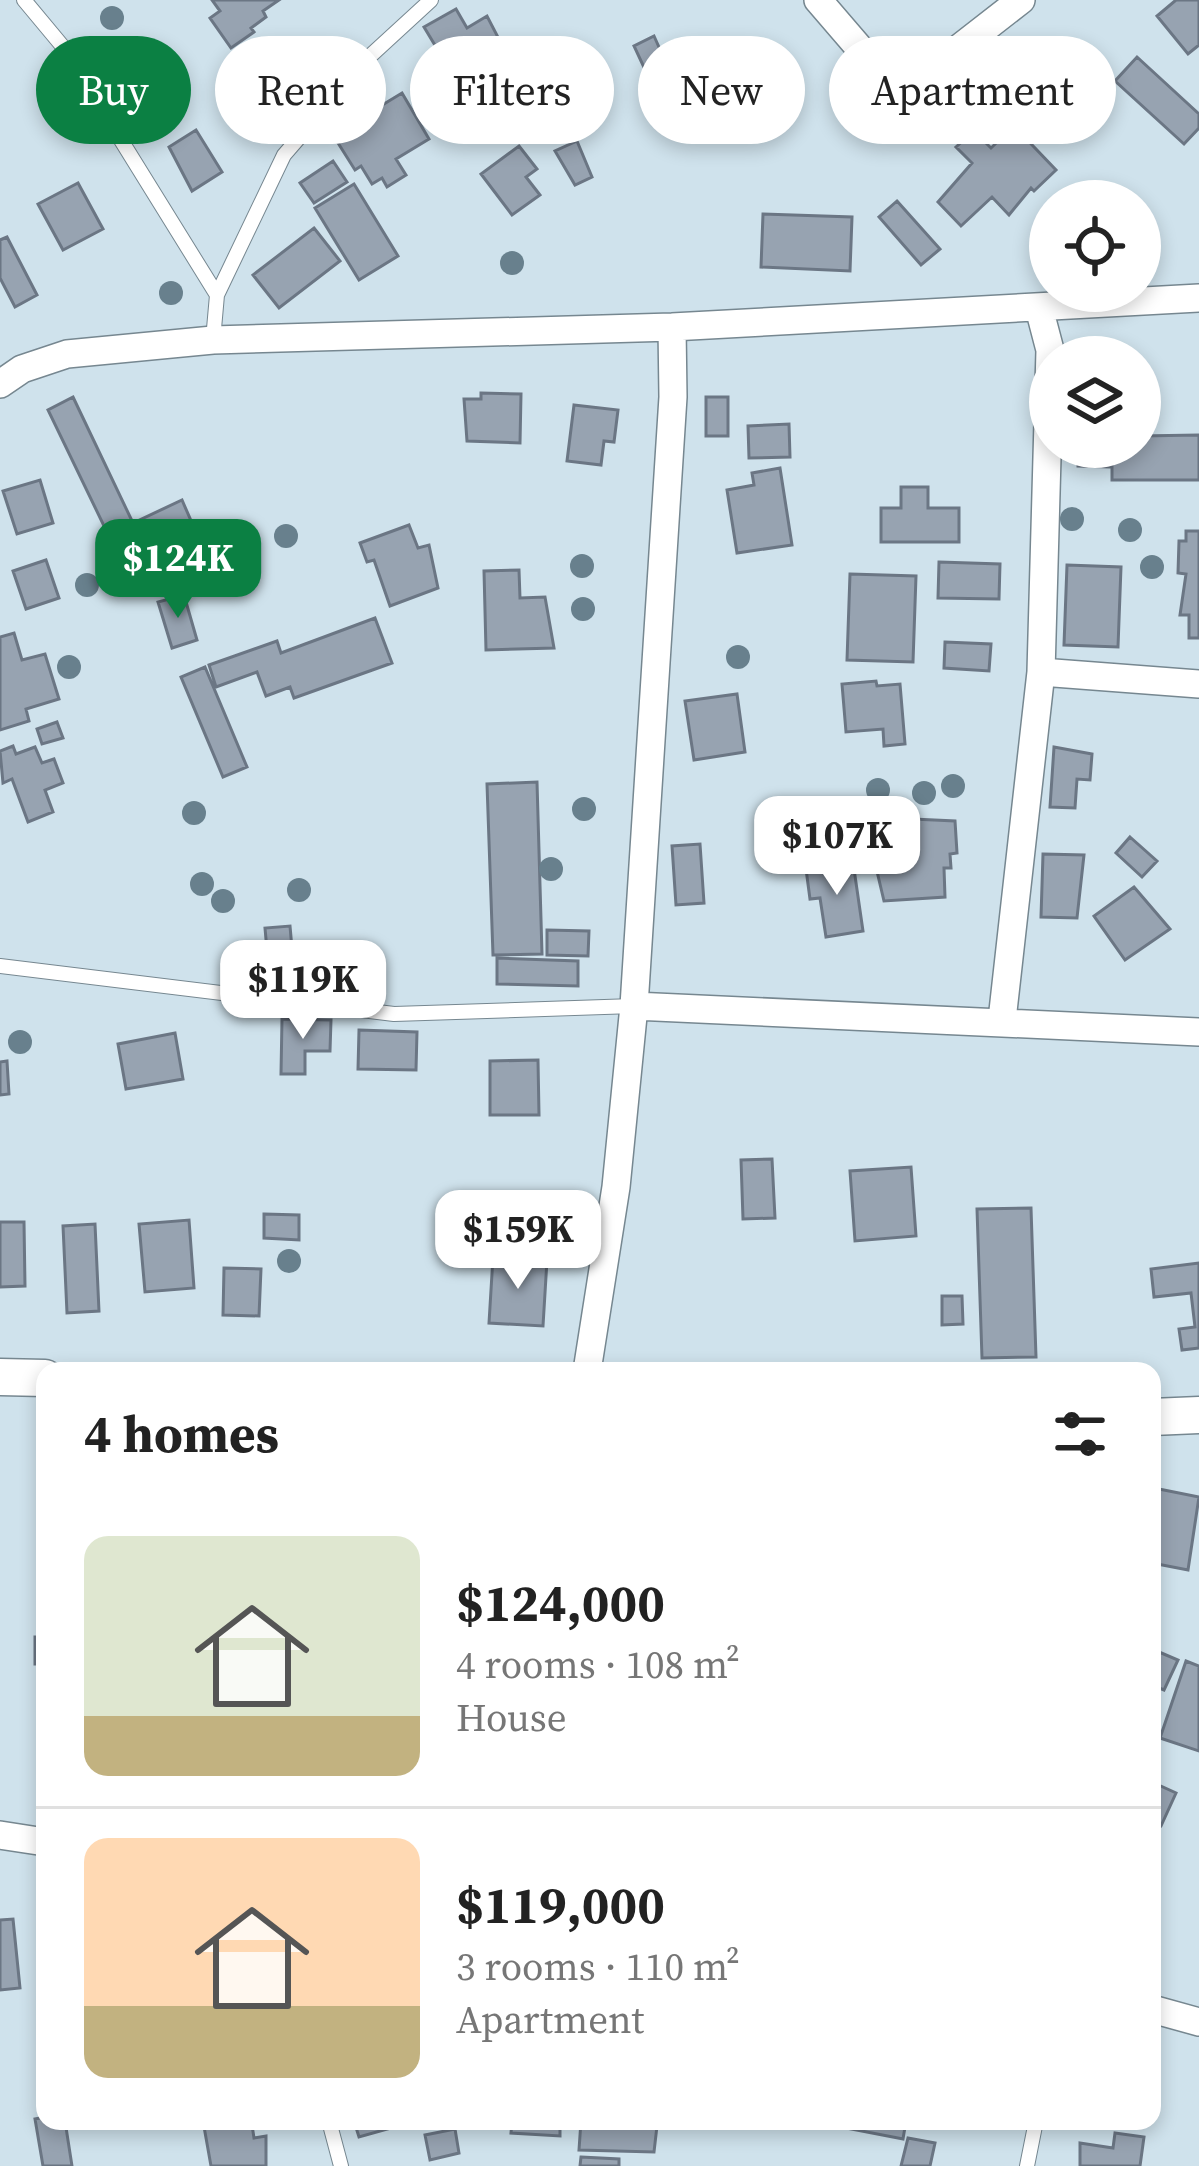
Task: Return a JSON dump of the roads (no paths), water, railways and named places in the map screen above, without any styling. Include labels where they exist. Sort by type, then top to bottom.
[{"type":"street","points":[[818,0],[867,57],[907,77],[944,60],[1021,0]]},
{"type":"street","points":[[1161,300],[1199,298]]},
{"type":"street","points":[[0,384],[22,369],[67,354],[214,340],[671,327],[1029,309]]},
{"type":"street","points":[[1002,1020],[1041,672],[1050,350],[1040,312]]},
{"type":"street","points":[[587,1362],[616,1187],[634,1006],[673,397],[671,327]]},
{"type":"street","points":[[1041,672],[1199,684]]},
{"type":"street","points":[[634,1006],[1199,1032]]},
{"type":"street","points":[[0,1377],[36,1378]]},
{"type":"street","points":[[1161,1417],[1199,1415]]},
{"type":"street","points":[[0,1835],[36,1841]]},
{"type":"street","points":[[1161,2011],[1199,2022]]},
{"type":"lane","points":[[24,0],[64,48],[218,295]]},
{"type":"lane","points":[[214,340],[218,295],[284,155],[369,57],[431,0]]},
{"type":"lane","points":[[0,966],[394,1014],[634,1006]]},
{"type":"lane","points":[[331,2130],[341,2166]]},
{"type":"lane","points":[[1027,2166],[1034,2130]]}]
